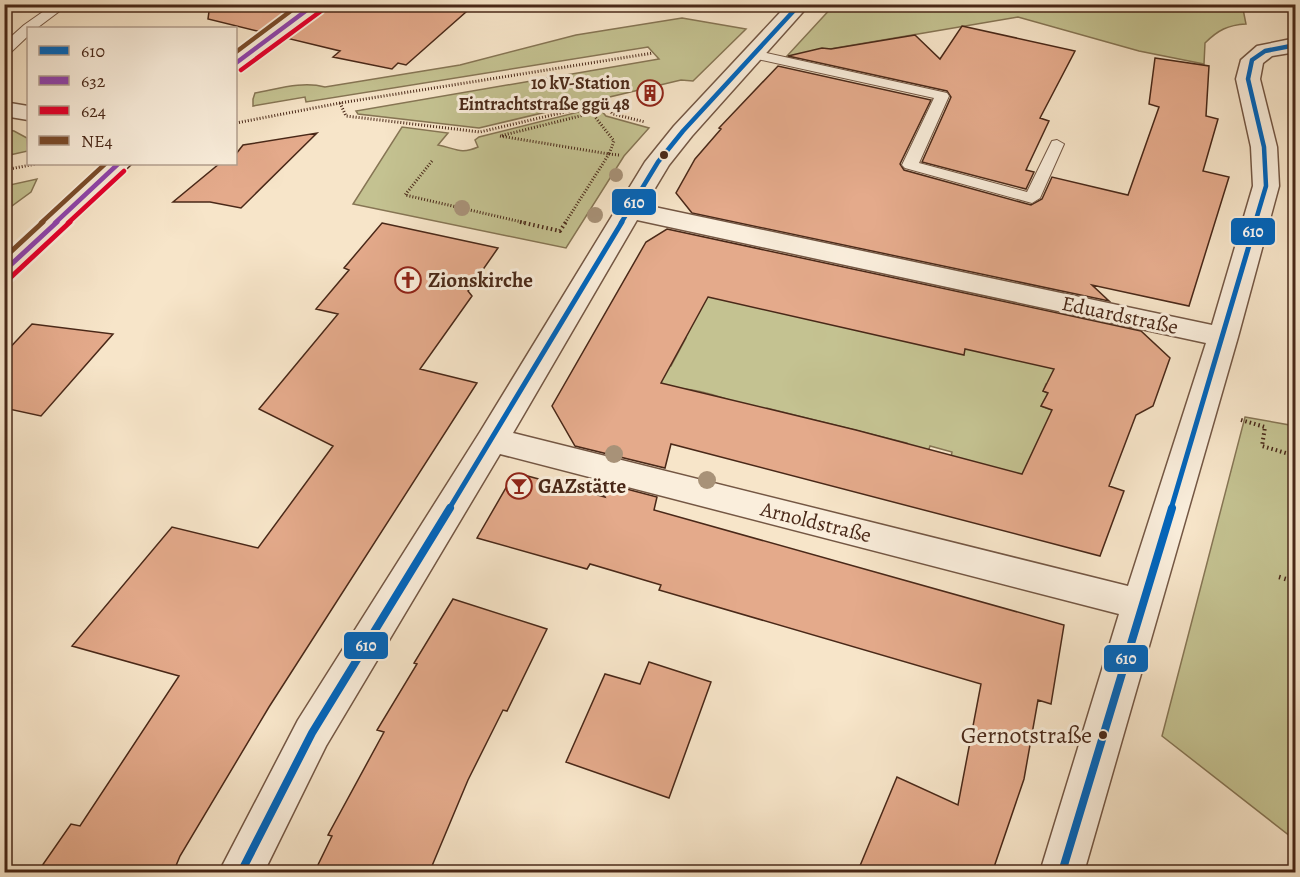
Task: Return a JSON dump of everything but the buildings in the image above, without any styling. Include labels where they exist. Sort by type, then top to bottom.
[{"type":"street","points":[[237,62],[316,4]]},
{"type":"street","points":[[241,873],[312,734],[492,440],[658,162],[683,131],[800,4]]},
{"type":"street","points":[[1062,873],[1266,186],[1264,147],[1248,79],[1252,60],[1265,51],[1296,45]]},
{"type":"street","points":[[4,109],[27,113]]},
{"type":"street","points":[[4,271],[117,165]]},
{"type":"street","name":"Eduardstraße","points":[[629,210],[1223,337]]},
{"type":"street","name":"Arnoldstraße","points":[[492,440],[1141,604]]},
{"type":"lane","points":[[32,27],[63,4]]},
{"type":"lane","points":[[4,51],[27,31]]},
{"type":"lane","points":[[753,54],[942,96],[910,165],[1032,198],[1058,144]]},
{"type":"path","points":[[237,123],[340,103],[653,53]]},
{"type":"path","points":[[340,103],[346,116],[480,132],[603,103],[613,114],[683,131]]},
{"type":"path","points":[[432,161],[405,195],[560,231],[609,154],[614,141],[592,113],[500,136],[609,154]]},
{"type":"path","points":[[4,170],[31,165]]},
{"type":"path","points":[[1203,401],[1244,422],[1265,428],[1262,446],[1296,456]]},
{"type":"path","points":[[1279,577],[1296,582]]},
{"type":"shaded area","points":[[1242,4],[1246,24],[1224,29],[1205,43],[1204,64],[1139,51],[1018,17],[830,49],[818,59],[786,57],[834,5]]},
{"type":"shaded area","points":[[682,18],[746,29],[693,81],[681,80],[479,128],[358,114],[356,111],[659,59],[648,47],[306,102],[305,97],[253,106],[255,93],[299,85],[325,87],[460,65],[576,35]]},
{"type":"shaded area","points":[[598,107],[606,116],[649,128],[624,156],[566,248],[353,204],[402,127],[448,133],[438,145],[467,150],[478,147],[475,140],[479,137]]},
{"type":"shaded area","points":[[4,129],[27,138],[27,151],[5,156]]},
{"type":"shaded area","points":[[37,179],[31,192],[5,211],[5,186]]},
{"type":"shaded area","points":[[666,279],[965,349],[1075,357],[1056,388],[1046,384],[1043,391],[1048,393],[1041,406],[1052,410],[1038,484],[951,457],[952,452],[930,446],[927,455],[906,450],[907,443],[767,408],[764,414],[699,391],[659,389],[648,360],[671,366],[686,338]]},
{"type":"shaded area","points":[[1245,417],[1295,426],[1295,840],[1162,736]]},
{"type":"transit line","name":"NE4","points":[[237,51],[300,4]]},
{"type":"transit line","name":"632","points":[[237,62],[315,4]]},
{"type":"transit line","name":"610","points":[[241,872],[312,733],[492,440],[658,162],[683,131],[800,4]]},
{"type":"transit line","name":"624","points":[[241,70],[321,11]]},
{"type":"transit line","name":"610","points":[[1062,872],[1223,337],[1266,186],[1264,147],[1248,79],[1252,60],[1265,51],[1296,45]]},
{"type":"transit line","name":"NE4","points":[[4,258],[104,165]]},
{"type":"transit line","name":"632","points":[[4,271],[117,165]]},
{"type":"transit line","name":"624","points":[[10,278],[124,171]]},
{"type":"place","name":"10 kV-Station Eintrachtstraße ggü 48","points":[[650,93]]},
{"type":"place","name":"Zionskirche","points":[[408,280]]},
{"type":"place","name":"GAZstätte","points":[[519,486]]},
{"type":"place","name":"Gernotstraße","points":[[1103,735]]}]
